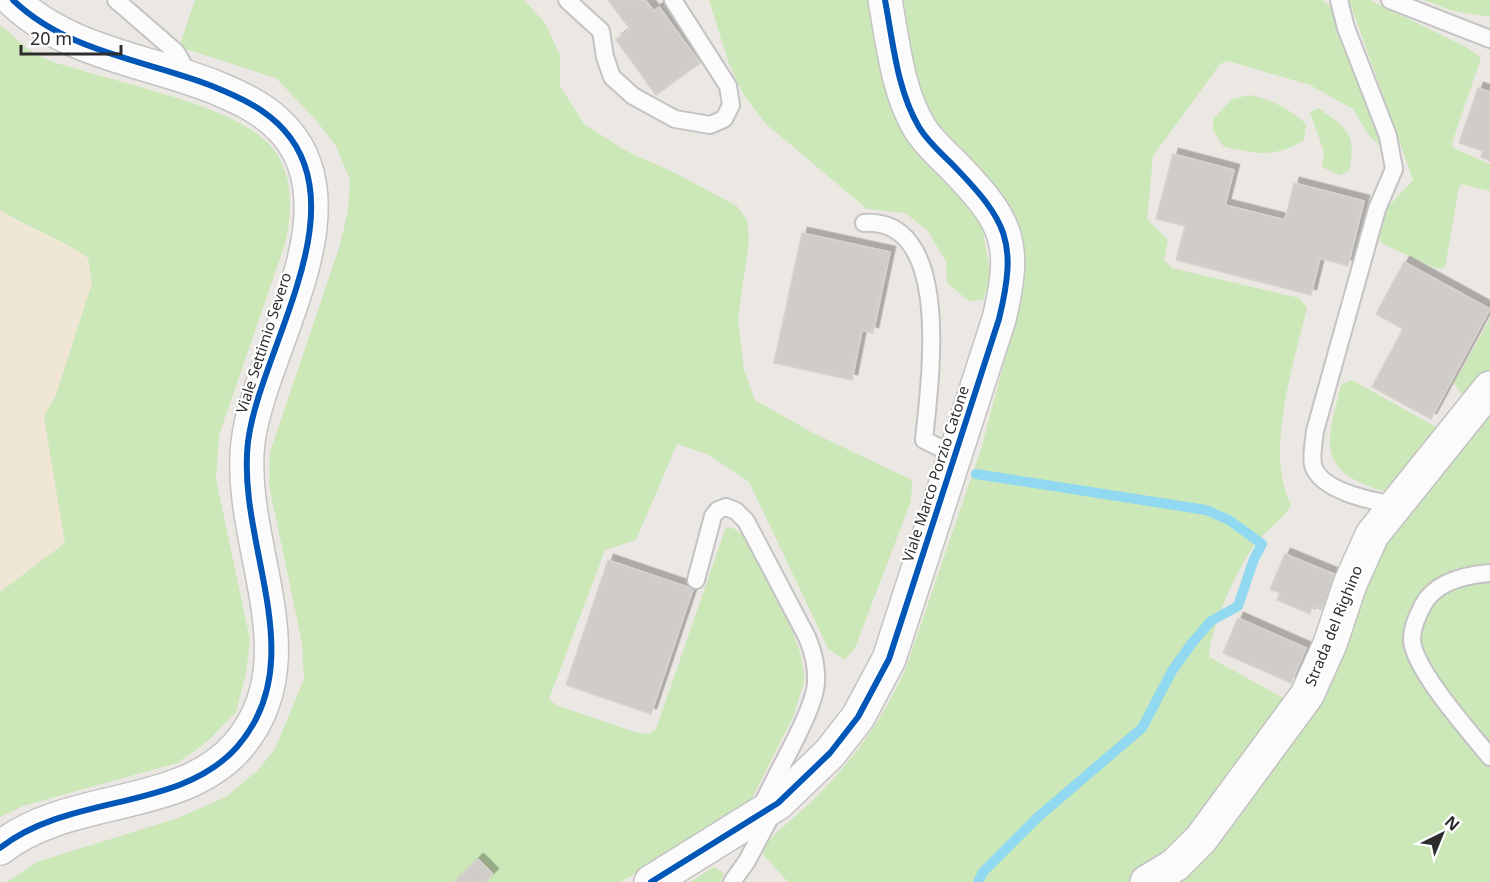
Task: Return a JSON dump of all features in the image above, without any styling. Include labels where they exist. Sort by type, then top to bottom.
[{"type":"street","name":"Viale Settimio Severo","points":[[0,848],[21,832],[46,821],[72,812],[159,791],[208,771],[231,753],[247,733],[260,710],[270,686],[272,639],[248,498],[247,454],[253,413],[307,249],[311,210],[304,167],[297,150],[278,123],[247,101],[191,78],[81,43],[36,19],[14,0]]},
{"type":"street","name":"Viale Marco Porzio Catone","points":[[651,882],[767,810],[830,753],[858,717],[881,678],[999,319],[1008,283],[1008,247],[987,200],[926,137],[909,108],[901,81],[885,0]]},
{"type":"street","name":"Strada del Righino","points":[[1148,882],[1175,865],[1201,839],[1307,694],[1330,644],[1350,584],[1372,536],[1490,388]]},
{"type":"lane","points":[[116,0],[176,52],[191,78]]},
{"type":"lane","points":[[567,0],[601,31],[605,57],[612,77],[633,96],[675,119],[710,125],[724,119],[731,105],[728,86],[673,0]]},
{"type":"lane","points":[[1339,0],[1346,28],[1388,136],[1394,169],[1377,209],[1315,431],[1313,465],[1322,482],[1368,500],[1396,505]]},
{"type":"lane","points":[[1390,0],[1490,39]]},
{"type":"lane","points":[[864,223],[880,222],[900,233],[916,250],[928,292],[933,341],[924,440],[955,455]]},
{"type":"lane","points":[[696,580],[713,516],[718,510],[726,507],[736,511],[746,521],[814,654],[816,684],[807,711],[774,776],[767,810],[747,861],[732,882]]},
{"type":"lane","points":[[1490,573],[1476,574],[1444,584],[1426,599],[1414,622],[1412,641],[1420,665],[1490,757]]},
{"type":"shaded area","points":[[0,210],[19,222],[66,242],[88,258],[92,283],[56,395],[44,417],[65,543],[0,592]]},
{"type":"green space","points":[[195,0],[524,0],[545,23],[560,55],[560,86],[584,124],[628,152],[671,171],[737,206],[747,220],[749,240],[738,319],[744,370],[755,400],[813,433],[912,480],[911,501],[855,648],[844,660],[828,648],[749,482],[707,454],[677,444],[636,540],[605,550],[549,699],[556,705],[635,732],[648,734],[656,729],[726,527],[742,534],[791,627],[800,652],[805,679],[793,717],[752,798],[682,848],[620,882],[7,882],[37,862],[178,818],[226,797],[257,771],[275,749],[304,679],[302,643],[269,485],[270,452],[339,248],[348,211],[350,180],[336,146],[316,120],[276,78],[179,47]]},
{"type":"green space","points":[[709,0],[870,0],[889,98],[898,125],[916,150],[968,198],[982,227],[991,277],[983,300],[969,301],[947,283],[946,261],[927,230],[905,213],[867,209],[766,124],[743,94],[728,61]]},
{"type":"green space","points":[[902,0],[1322,0],[1334,9],[1381,146],[1370,137],[1353,109],[1310,85],[1228,61],[1220,64],[1153,156],[1147,219],[1168,240],[1164,260],[1172,268],[1299,298],[1307,308],[1289,381],[1281,434],[1280,460],[1283,484],[1291,505],[1260,538],[1245,560],[1224,602],[1210,646],[1209,657],[1289,701],[1377,552],[1490,401],[1490,882],[788,882],[760,851],[844,767],[878,720],[898,686],[982,446],[1021,297],[1025,259],[1016,219],[997,191],[921,106],[906,38]]},
{"type":"green space","points":[[1349,0],[1370,0],[1468,48],[1481,58],[1452,143],[1453,148],[1490,164],[1490,191],[1461,184],[1459,187],[1445,267],[1438,269],[1383,244],[1379,239],[1388,207],[1413,180]]},
{"type":"green space","points":[[1424,0],[1490,0],[1490,17],[1453,11]]},
{"type":"green space","points":[[0,25],[35,54],[216,112],[261,136],[275,151],[286,173],[290,209],[285,244],[219,435],[216,479],[250,640],[246,673],[236,712],[208,741],[177,763],[23,806],[0,817],[0,592],[65,543],[44,417],[56,395],[92,283],[88,258],[0,210]]},
{"type":"green space","points":[[1250,95],[1280,106],[1300,118],[1306,124],[1304,140],[1284,150],[1265,153],[1223,146],[1213,130],[1213,119],[1232,99]]},
{"type":"green space","points":[[1318,108],[1343,127],[1350,140],[1352,148],[1349,171],[1339,175],[1322,167],[1324,152],[1310,112]]},
{"type":"green space","points":[[1490,319],[1490,376],[1471,395],[1461,393],[1454,383]]},
{"type":"green space","points":[[1352,380],[1443,431],[1393,492],[1383,491],[1357,481],[1335,462],[1331,451],[1331,427],[1341,385]]},
{"type":"green space","points":[[714,867],[724,873],[720,882],[690,882]]},
{"type":"building","points":[[608,0],[645,0],[654,11],[659,7],[700,63],[656,95],[616,40],[630,29]]},
{"type":"building","points":[[1478,88],[1490,92],[1490,161],[1481,157],[1483,151],[1459,143]]},
{"type":"building","points":[[1173,154],[1234,170],[1225,205],[1285,220],[1294,183],[1364,201],[1348,266],[1320,258],[1311,295],[1176,260],[1185,226],[1156,219]]},
{"type":"building","points":[[802,233],[890,252],[873,333],[862,330],[852,380],[774,363]]},
{"type":"building","points":[[1404,262],[1490,309],[1431,419],[1372,387],[1403,329],[1376,314]]},
{"type":"building","points":[[1285,554],[1336,575],[1321,610],[1313,606],[1310,614],[1277,600],[1280,593],[1270,589]]},
{"type":"building","points":[[608,560],[693,589],[651,714],[566,685]]},
{"type":"building","points":[[1238,618],[1306,648],[1291,683],[1223,653]]},
{"type":"building","points":[[478,859],[493,874],[485,882],[454,882]]},
{"type":"waterway","points":[[976,474],[1206,510],[1229,520],[1262,544],[1254,559],[1238,606],[1211,621],[1192,643],[1172,671],[1142,728],[1038,817],[983,872],[978,882]]},
{"type":"cycle path","points":[[0,848],[28,831],[58,818],[155,793],[213,768],[237,747],[259,713],[270,677],[271,639],[267,600],[247,481],[248,442],[256,406],[298,283],[308,241],[311,201],[304,163],[284,130],[260,109],[212,86],[108,53],[57,32],[34,18],[13,0]]},
{"type":"cycle path","points":[[651,882],[778,803],[830,753],[858,717],[889,659],[999,319],[1007,270],[1007,251],[1003,234],[986,202],[926,138],[919,127],[901,82],[885,0]]}]
